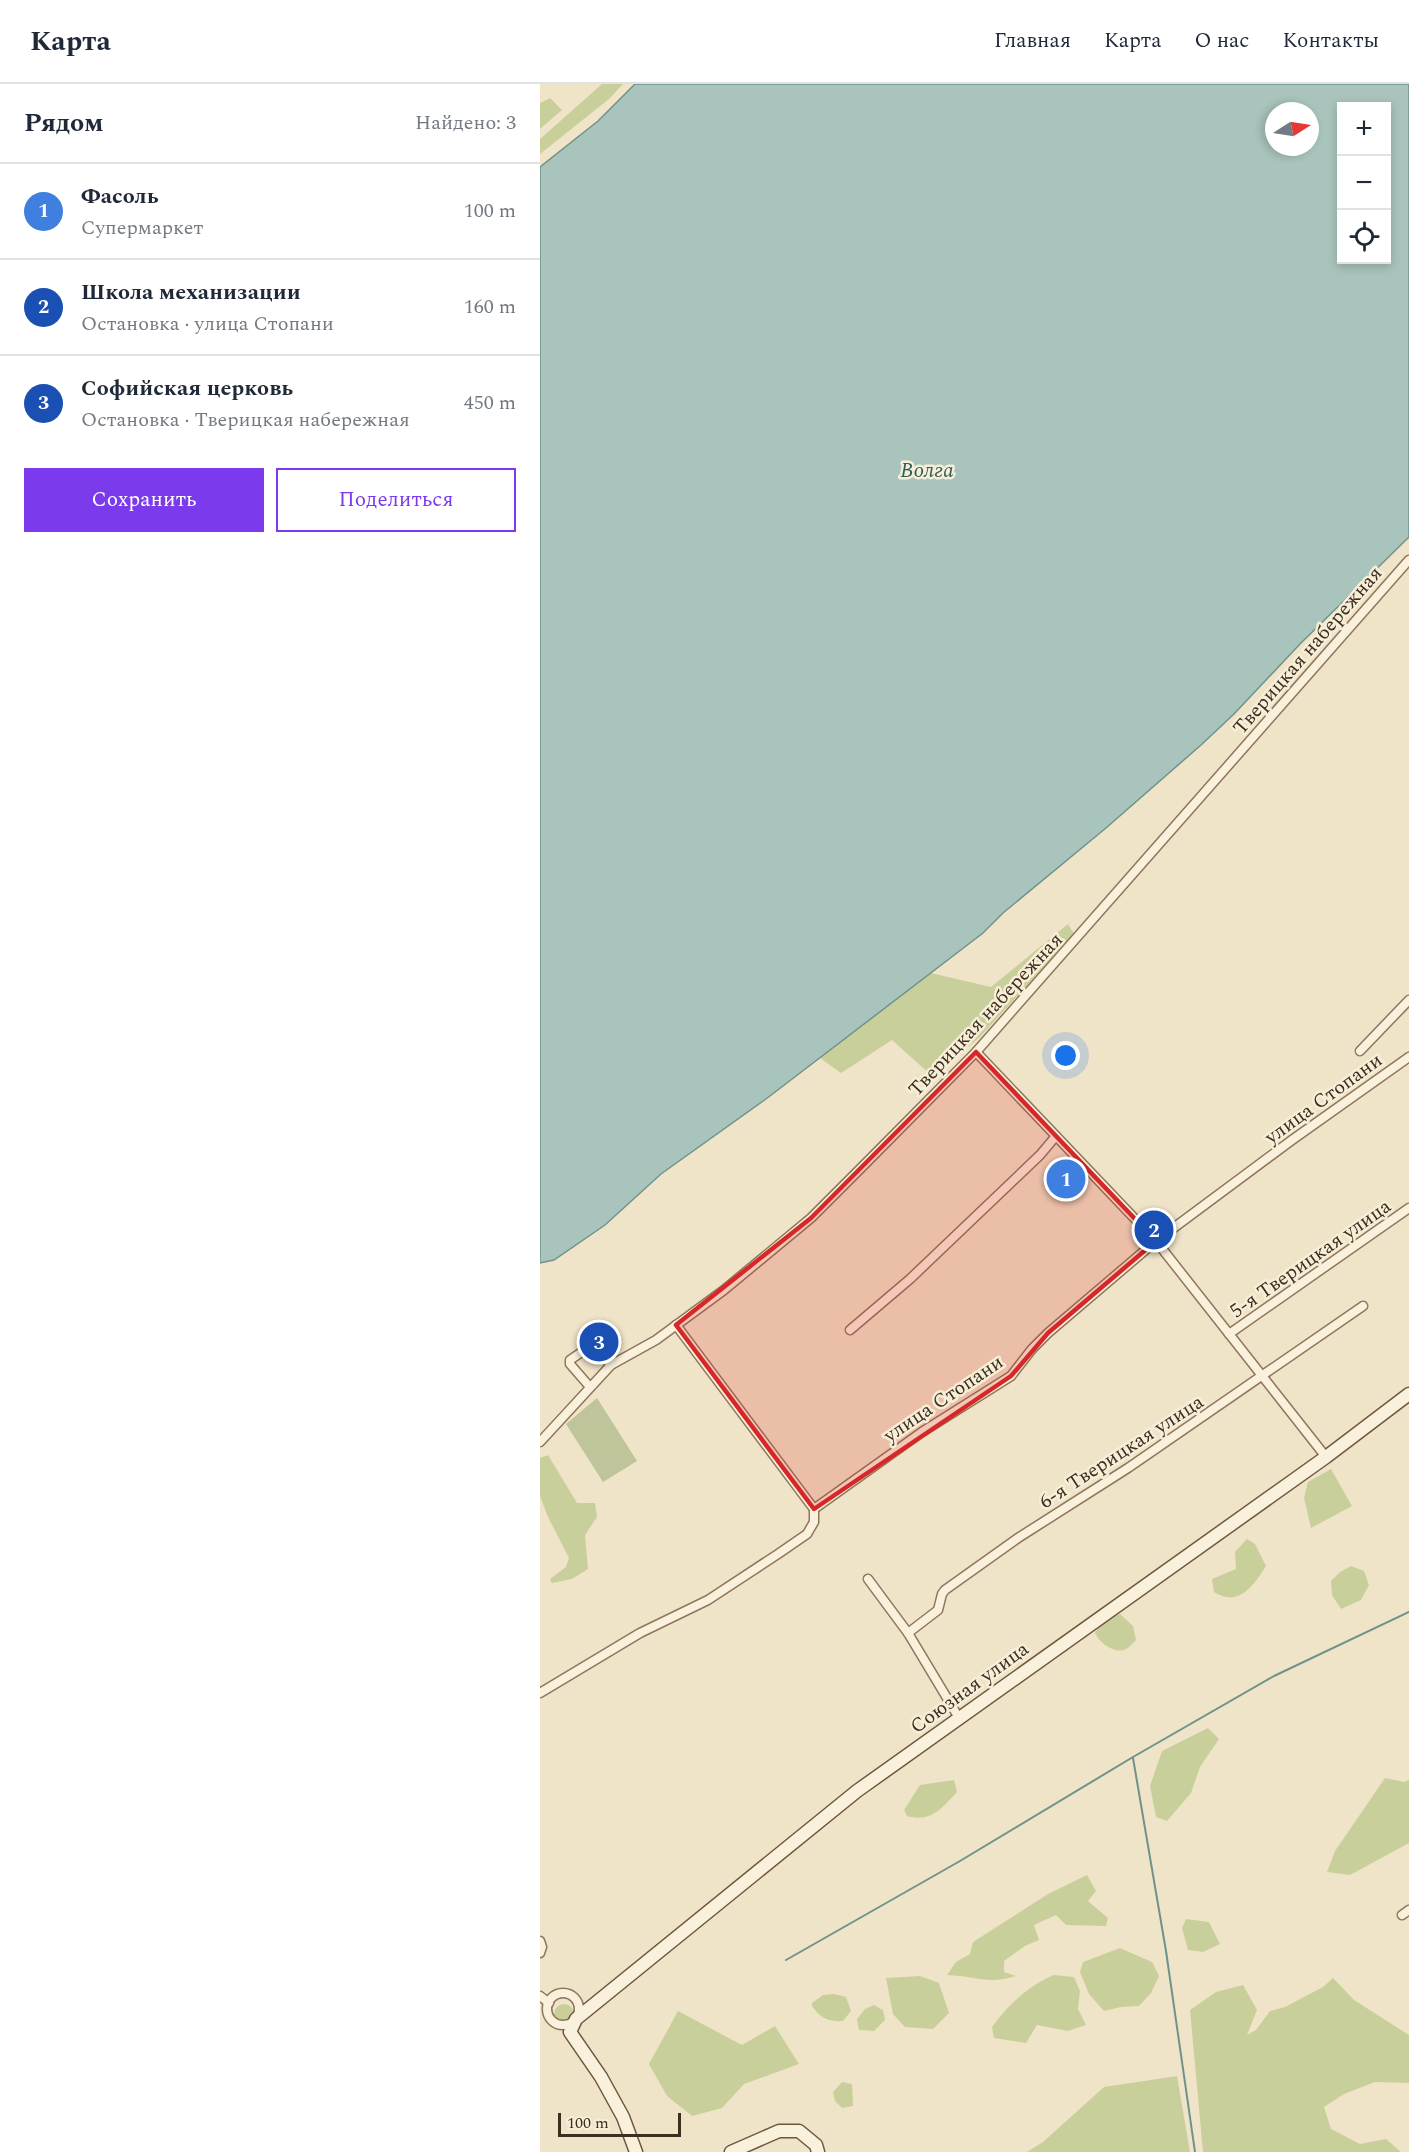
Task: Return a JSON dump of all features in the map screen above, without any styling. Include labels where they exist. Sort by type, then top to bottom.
[{"type":"street","name":"Тверицкая набережная","points":[[540,1442],[611,1365],[656,1340],[724,1290],[811,1218],[976,1052],[1409,560]]},
{"type":"street","points":[[1360,1051],[1409,1000]]},
{"type":"street","points":[[976,1052],[1156,1241],[1326,1457]]},
{"type":"street","name":"улица Стопани","points":[[814,1509],[922,1432],[1011,1376],[1048,1333],[1156,1241],[1409,1057]]},
{"type":"street","points":[[850,1330],[910,1279],[1040,1155],[1056,1136]]},
{"type":"street","name":"5-я Тверицкая улица","points":[[1229,1334],[1409,1208]]},
{"type":"street","name":"6-я Тверицкая улица","points":[[908,1634],[938,1610],[942,1594],[951,1585],[1018,1538],[1128,1468],[1364,1306]]},
{"type":"street","points":[[540,1693],[640,1633],[708,1600],[807,1534],[814,1522],[814,1509],[676,1325]]},
{"type":"street","points":[[590,1387],[570,1364],[570,1360],[592,1345],[611,1365]]},
{"type":"street","name":"Союзная улица","points":[[566,2029],[857,1791],[1326,1457],[1409,1394]]},
{"type":"street","points":[[868,1579],[908,1634],[959,1718]]},
{"type":"street","points":[[540,1941],[542,1947],[540,1953]]},
{"type":"street","points":[[576,2019],[578,2004],[572,1996],[556,1995],[549,2002],[547,2013],[549,2018],[566,2029],[601,2077],[623,2117],[636,2152]]},
{"type":"street","points":[[540,1996],[549,2002]]},
{"type":"street","points":[[731,2152],[779,2131],[799,2131],[816,2145],[818,2152]]},
{"type":"highlighted area","points":[[976,1052],[1156,1241],[1048,1333],[1011,1376],[814,1509],[676,1325],[811,1218]]},
{"type":"green space","points":[[602,84],[623,84],[609,99],[540,154],[540,139]]},
{"type":"green space","points":[[550,98],[562,110],[540,129],[540,103]]},
{"type":"green space","points":[[1068,924],[1074,934],[979,1038],[932,1076],[892,1040],[841,1073],[820,1058],[931,973],[991,987]]},
{"type":"green space","points":[[597,1398],[637,1461],[603,1482],[566,1424]]},
{"type":"green space","points":[[548,1455],[577,1503],[595,1503],[597,1517],[585,1535],[588,1569],[572,1579],[552,1583],[550,1579],[566,1567],[569,1558],[540,1496],[540,1458]]},
{"type":"green space","points":[[1331,1469],[1352,1506],[1311,1528],[1304,1498],[1308,1482]]},
{"type":"green space","points":[[1247,1539],[1255,1544],[1266,1566],[1251,1587],[1238,1596],[1223,1596],[1214,1592],[1212,1579],[1236,1569],[1235,1552]]},
{"type":"green space","points":[[1351,1566],[1364,1571],[1369,1585],[1361,1600],[1341,1609],[1332,1595],[1331,1581]]},
{"type":"green space","points":[[1120,1614],[1133,1626],[1136,1640],[1124,1650],[1115,1650],[1106,1646],[1095,1632],[1107,1619]]},
{"type":"green space","points":[[1208,1728],[1219,1739],[1200,1767],[1191,1793],[1167,1821],[1156,1817],[1150,1786],[1162,1751]]},
{"type":"green space","points":[[1385,1778],[1404,1782],[1409,1780],[1409,1843],[1350,1875],[1327,1872],[1335,1851]]},
{"type":"green space","points":[[954,1780],[957,1792],[935,1813],[915,1818],[907,1816],[904,1810],[920,1785]]},
{"type":"green space","points":[[1087,1875],[1096,1891],[1088,1901],[1108,1918],[1106,1926],[1066,1925],[1056,1915],[1034,1925],[1039,1940],[1025,1946],[1004,1961],[1004,1972],[1016,1976],[989,1980],[947,1975],[956,1962],[970,1954],[973,1942],[1048,1894]]},
{"type":"green space","points":[[1186,1919],[1209,1922],[1220,1944],[1203,1952],[1188,1950],[1182,1928]]},
{"type":"green space","points":[[1120,1948],[1152,1962],[1159,1976],[1151,1993],[1139,2006],[1104,2011],[1089,1994],[1080,1972],[1083,1962]]},
{"type":"green space","points":[[1054,1975],[1074,1977],[1080,1991],[1078,2009],[1086,2025],[1068,2031],[1037,2025],[1026,2043],[994,2038],[992,2027],[1004,2011],[1027,1990]]},
{"type":"green space","points":[[920,1976],[939,1983],[949,2013],[933,2029],[905,2027],[893,2014],[886,1978]]},
{"type":"green space","points":[[1333,1978],[1354,2000],[1409,2035],[1409,2083],[1375,2082],[1344,2094],[1324,2107],[1331,2129],[1360,2144],[1386,2139],[1401,2152],[1203,2152],[1190,2010],[1216,1992],[1243,1985],[1257,2010],[1247,2035],[1256,2030],[1270,2011],[1285,2007],[1323,1987]]},
{"type":"green space","points":[[834,1994],[846,1997],[851,2011],[843,2021],[825,2018],[818,2014],[812,2006],[812,2003],[823,1995]]},
{"type":"green space","points":[[560,2004],[568,2004],[574,2010],[574,2018],[568,2024],[560,2024],[554,2018],[554,2010]]},
{"type":"green space","points":[[874,2005],[883,2010],[885,2020],[874,2031],[859,2030],[857,2019],[865,2009]]},
{"type":"green space","points":[[678,2011],[742,2045],[775,2026],[799,2064],[744,2084],[722,2108],[692,2116],[667,2096],[649,2064]]},
{"type":"green space","points":[[1177,2076],[1190,2152],[1027,2152],[1043,2142],[1104,2087]]},
{"type":"green space","points":[[842,2082],[852,2084],[853,2106],[842,2108],[835,2101],[833,2092]]},
{"type":"water","name":"Волга","points":[[635,84],[1409,84],[1409,537],[1201,745],[1106,828],[1003,913],[983,933],[766,1099],[661,1174],[605,1225],[554,1260],[540,1263],[540,167],[598,121]]},
{"type":"waterway","points":[[786,1960],[960,1861],[1274,1676],[1409,1612]]},
{"type":"waterway","points":[[1133,1758],[1166,1951],[1195,2152]]},
{"type":"place","name":"Фасоль","points":[[1066,1179]]},
{"type":"place","name":"Школа механизации","points":[[1154,1230]]},
{"type":"place","name":"Софийская церковь","points":[[599,1342]]}]
